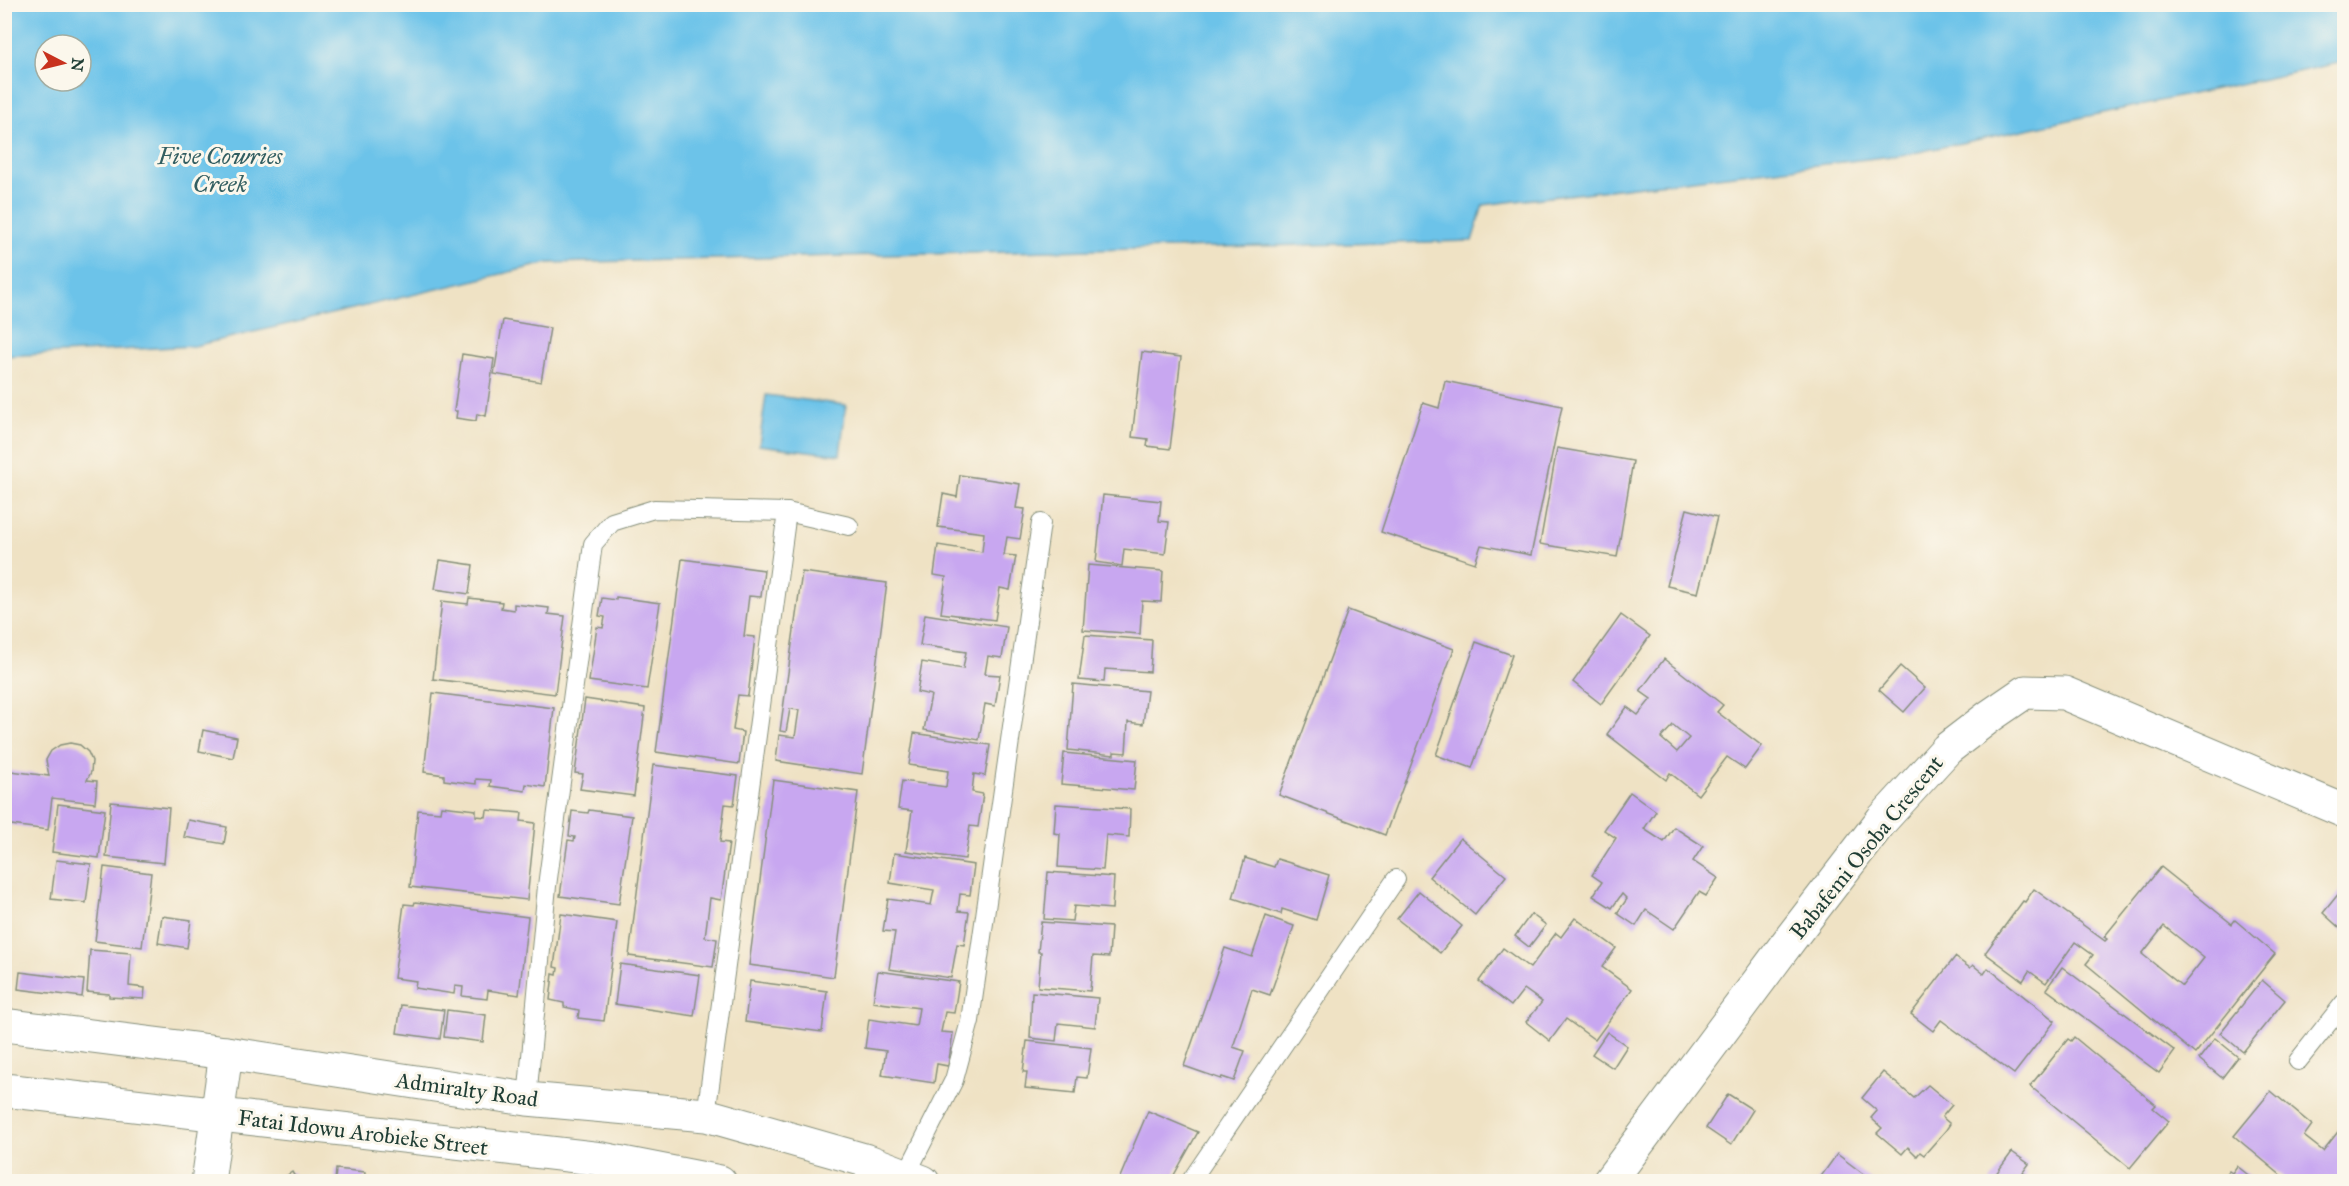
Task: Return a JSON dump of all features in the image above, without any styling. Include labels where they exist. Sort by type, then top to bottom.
[{"type":"street","name":"Babafemi Osoba Crescent","points":[[1609,1182],[1882,820],[1947,749],[2025,692],[2064,693],[2344,811]]},
{"type":"street","name":"Admiralty Road","points":[[4,1025],[226,1053],[527,1099],[706,1115],[868,1161],[914,1178]]},
{"type":"street","points":[[208,1182],[226,1053]]},
{"type":"street","name":"Fatai Idowu Arobieke Street","points":[[4,1090],[602,1159],[708,1180]]},
{"type":"lane","points":[[527,1099],[547,886],[593,544],[612,522],[654,509],[787,512],[849,526]]},
{"type":"lane","points":[[706,1115],[787,512]]},
{"type":"lane","points":[[914,1178],[954,1080],[970,1021],[1041,523]]},
{"type":"lane","points":[[1190,1182],[1396,879]]},
{"type":"lane","points":[[2298,1060],[2344,1003]]},
{"type":"water","name":"Five Cowries Creek","points":[[5,4],[2344,4],[2344,62],[1909,154],[1483,205],[1472,241],[548,263],[194,346],[5,356]]},
{"type":"water","points":[[766,395],[846,405],[840,455],[759,445]]},
{"type":"building","points":[[503,320],[550,328],[541,382],[494,374]]},
{"type":"building","points":[[1142,352],[1181,357],[1170,449],[1147,446],[1148,439],[1132,437]]},
{"type":"building","points":[[462,354],[494,359],[486,416],[477,414],[476,421],[456,418],[457,411],[454,411]]},
{"type":"building","points":[[1445,381],[1562,406],[1531,555],[1481,545],[1475,563],[1381,532],[1423,403],[1439,408]]},
{"type":"building","points":[[1557,448],[1633,461],[1617,557],[1540,544]]},
{"type":"building","points":[[960,475],[1020,484],[1016,508],[1025,509],[1020,539],[1007,537],[1004,555],[1016,556],[1010,590],[1000,588],[995,620],[941,613],[946,577],[934,575],[938,545],[982,552],[984,533],[938,527],[943,494],[957,497]]},
{"type":"building","points":[[1103,495],[1161,501],[1159,521],[1169,522],[1165,554],[1124,549],[1122,566],[1096,562]]},
{"type":"building","points":[[1687,509],[1717,517],[1698,593],[1667,586]]},
{"type":"building","points":[[682,559],[764,570],[761,597],[749,596],[744,636],[755,637],[748,696],[738,695],[733,730],[743,732],[739,764],[656,752]]},
{"type":"building","points":[[440,560],[473,565],[469,594],[435,589]]},
{"type":"building","points":[[1088,565],[1163,571],[1161,602],[1142,601],[1140,634],[1083,630]]},
{"type":"building","points":[[802,572],[887,583],[862,774],[776,761],[779,735],[795,737],[799,710],[790,709],[786,732],[780,731]]},
{"type":"building","points":[[616,597],[660,603],[647,689],[589,681],[597,627],[603,628],[605,617],[599,616],[602,598],[616,600]]},
{"type":"building","points":[[469,598],[502,602],[501,608],[514,610],[514,604],[549,608],[548,614],[565,616],[555,694],[433,679],[442,601],[468,604]]},
{"type":"building","points":[[1348,610],[1454,649],[1385,835],[1279,795]]},
{"type":"building","points":[[925,614],[1007,627],[1002,658],[988,656],[985,674],[1000,675],[995,706],[985,704],[979,740],[924,730],[931,695],[917,692],[922,662],[963,669],[966,652],[920,645]]},
{"type":"building","points":[[1621,615],[1650,636],[1601,704],[1573,682]]},
{"type":"building","points":[[1085,635],[1152,640],[1150,672],[1105,669],[1104,682],[1079,680]]},
{"type":"building","points":[[1476,642],[1512,655],[1472,768],[1436,755]]},
{"type":"building","points":[[1664,659],[1723,705],[1717,712],[1762,746],[1745,769],[1727,757],[1698,795],[1670,773],[1666,780],[1607,734],[1627,707],[1638,715],[1651,699],[1640,691]],"holes":[[[1673,725],[1689,738],[1677,752],[1661,738]]]},
{"type":"building","points":[[1900,666],[1925,688],[1904,712],[1879,690]]},
{"type":"building","points":[[1073,684],[1147,691],[1143,724],[1128,722],[1126,753],[1114,752],[1114,755],[1068,750]]},
{"type":"building","points":[[433,693],[554,708],[545,787],[526,784],[525,791],[490,786],[491,780],[476,779],[476,784],[444,780],[444,775],[424,772]]},
{"type":"building","points":[[585,699],[645,708],[634,796],[580,789],[583,774],[575,773]]},
{"type":"building","points":[[203,730],[237,737],[233,758],[199,751]]},
{"type":"building","points":[[914,733],[990,745],[985,776],[974,774],[972,792],[983,794],[978,827],[970,826],[965,859],[906,851],[912,811],[898,809],[902,781],[946,787],[948,771],[909,765]]},
{"type":"building","points":[[70,743],[80,745],[88,752],[92,761],[91,772],[87,780],[97,781],[95,803],[52,798],[48,830],[4,824],[4,770],[49,776],[46,760],[51,751],[60,745]]},
{"type":"building","points":[[1064,753],[1137,760],[1134,790],[1061,784]]},
{"type":"building","points":[[653,765],[738,776],[734,805],[725,804],[720,842],[729,843],[721,900],[710,898],[705,937],[717,939],[713,967],[629,956]]},
{"type":"building","points":[[773,780],[858,792],[834,977],[749,965]]},
{"type":"building","points":[[1630,792],[1656,811],[1644,829],[1664,842],[1674,827],[1703,846],[1693,861],[1718,878],[1706,896],[1699,892],[1674,929],[1646,910],[1636,926],[1617,913],[1627,899],[1622,894],[1612,908],[1593,896],[1602,882],[1592,875],[1616,838],[1604,830]]},
{"type":"building","points":[[111,802],[169,808],[164,863],[106,857]]},
{"type":"building","points":[[58,804],[105,810],[99,858],[52,852]]},
{"type":"building","points":[[1056,804],[1130,809],[1129,837],[1106,835],[1103,870],[1058,867],[1060,834],[1054,833]]},
{"type":"building","points":[[441,806],[476,810],[476,816],[486,817],[487,810],[522,813],[521,821],[535,823],[527,900],[410,887],[418,810],[440,812]]},
{"type":"building","points":[[589,810],[632,816],[619,904],[560,896],[568,840],[574,841],[575,837],[569,836],[572,811],[588,813]]},
{"type":"building","points":[[188,820],[227,827],[224,844],[184,837]]},
{"type":"building","points":[[1460,838],[1506,876],[1475,915],[1429,877]]},
{"type":"building","points":[[894,853],[974,865],[970,895],[960,894],[958,911],[969,912],[964,945],[957,944],[951,978],[889,969],[895,932],[883,931],[888,899],[931,905],[934,890],[890,883]]},
{"type":"building","points":[[1245,858],[1274,867],[1277,859],[1329,875],[1316,920],[1282,909],[1281,914],[1233,898]]},
{"type":"building","points":[[56,860],[91,864],[86,903],[51,899]]},
{"type":"building","points":[[104,867],[151,873],[142,947],[95,941]]},
{"type":"building","points":[[2161,867],[2232,924],[2235,920],[2275,954],[2195,1054],[2086,964],[2093,955],[2075,942],[2046,983],[2029,971],[2023,981],[1985,953],[2034,889],[2105,941],[2107,939],[2104,937]],"holes":[[[2164,926],[2204,958],[2182,986],[2142,954]]]},
{"type":"building","points":[[1048,872],[1114,877],[1112,909],[1074,906],[1072,921],[1044,919]]},
{"type":"building","points":[[2344,887],[2344,932],[2323,913]]},
{"type":"building","points":[[1419,891],[1462,926],[1440,953],[1397,919]]},
{"type":"building","points":[[415,902],[528,917],[519,995],[488,990],[487,999],[462,996],[463,987],[455,986],[454,994],[415,988],[416,981],[394,978],[404,904],[414,905]]},
{"type":"building","points":[[561,914],[617,922],[604,1021],[578,1018],[579,1010],[564,1007],[564,1003],[550,1000],[553,974],[557,975],[558,968],[554,967]]},
{"type":"building","points":[[1531,914],[1546,925],[1529,947],[1515,936]]},
{"type":"building","points":[[162,916],[191,920],[187,948],[158,943]]},
{"type":"building","points":[[1266,916],[1294,926],[1270,995],[1252,989],[1233,1047],[1245,1051],[1234,1081],[1222,1077],[1221,1079],[1184,1066],[1225,948],[1252,957]]},
{"type":"building","points":[[1575,918],[1616,948],[1602,967],[1632,989],[1595,1040],[1566,1019],[1550,1041],[1526,1022],[1542,1002],[1524,989],[1511,1006],[1479,981],[1503,948],[1530,968],[1556,933],[1561,937]]},
{"type":"building","points":[[1041,922],[1111,927],[1109,957],[1093,956],[1090,991],[1038,987]]},
{"type":"building","points":[[90,950],[131,953],[129,986],[145,988],[144,999],[109,997],[109,994],[87,992]]},
{"type":"building","points":[[1955,957],[1970,968],[1973,965],[1984,974],[1988,968],[2055,1021],[2014,1074],[1941,1020],[1933,1031],[1911,1014]]},
{"type":"building","points":[[620,964],[700,975],[694,1016],[615,1004]]},
{"type":"building","points":[[2062,967],[2175,1051],[2159,1073],[2046,989]]},
{"type":"building","points":[[878,971],[959,982],[954,1013],[945,1012],[941,1032],[953,1033],[948,1066],[937,1064],[934,1083],[882,1075],[886,1051],[865,1048],[869,1019],[916,1026],[919,1008],[873,1002]]},
{"type":"building","points":[[20,972],[84,980],[82,997],[18,989]]},
{"type":"building","points":[[2262,980],[2285,1000],[2243,1052],[2220,1033]]},
{"type":"building","points":[[750,981],[827,991],[822,1032],[745,1022]]},
{"type":"building","points":[[1032,992],[1098,998],[1095,1027],[1058,1023],[1056,1041],[1030,1038]]},
{"type":"building","points":[[401,1005],[444,1010],[440,1039],[397,1033]]},
{"type":"building","points":[[447,1010],[486,1015],[483,1042],[444,1037]]},
{"type":"building","points":[[1607,1032],[1627,1046],[1613,1068],[1592,1054]]},
{"type":"building","points":[[2074,1037],[2156,1105],[2153,1108],[2169,1121],[2130,1168],[2030,1086],[2068,1039],[2071,1041]]},
{"type":"building","points":[[2215,1038],[2238,1057],[2222,1078],[2199,1059]]},
{"type":"building","points":[[1027,1041],[1091,1048],[1087,1078],[1077,1077],[1075,1093],[1025,1088],[1027,1072],[1023,1072]]},
{"type":"building","points":[[1883,1072],[1914,1098],[1928,1085],[1952,1105],[1942,1117],[1950,1124],[1924,1155],[1920,1152],[1917,1156],[1908,1147],[1902,1154],[1877,1133],[1882,1128],[1871,1118],[1877,1111],[1862,1098]]},
{"type":"building","points":[[2271,1091],[2312,1125],[2304,1136],[2323,1151],[2344,1124],[2344,1182],[2289,1182],[2234,1136]]},
{"type":"building","points":[[1728,1094],[1753,1110],[1731,1145],[1706,1128]]},
{"type":"building","points":[[1148,1111],[1198,1132],[1170,1182],[1118,1182]]},
{"type":"building","points":[[2012,1152],[2029,1164],[2023,1172],[2027,1175],[2025,1178],[2030,1182],[1990,1182]]},
{"type":"building","points":[[1837,1154],[1874,1182],[1817,1182]]},
{"type":"building","points":[[2237,1166],[2257,1182],[2220,1182],[2229,1171],[2232,1173]]},
{"type":"building","points":[[336,1169],[365,1172],[364,1182],[335,1182]]},
{"type":"building","points":[[292,1172],[298,1182],[277,1182]]}]
